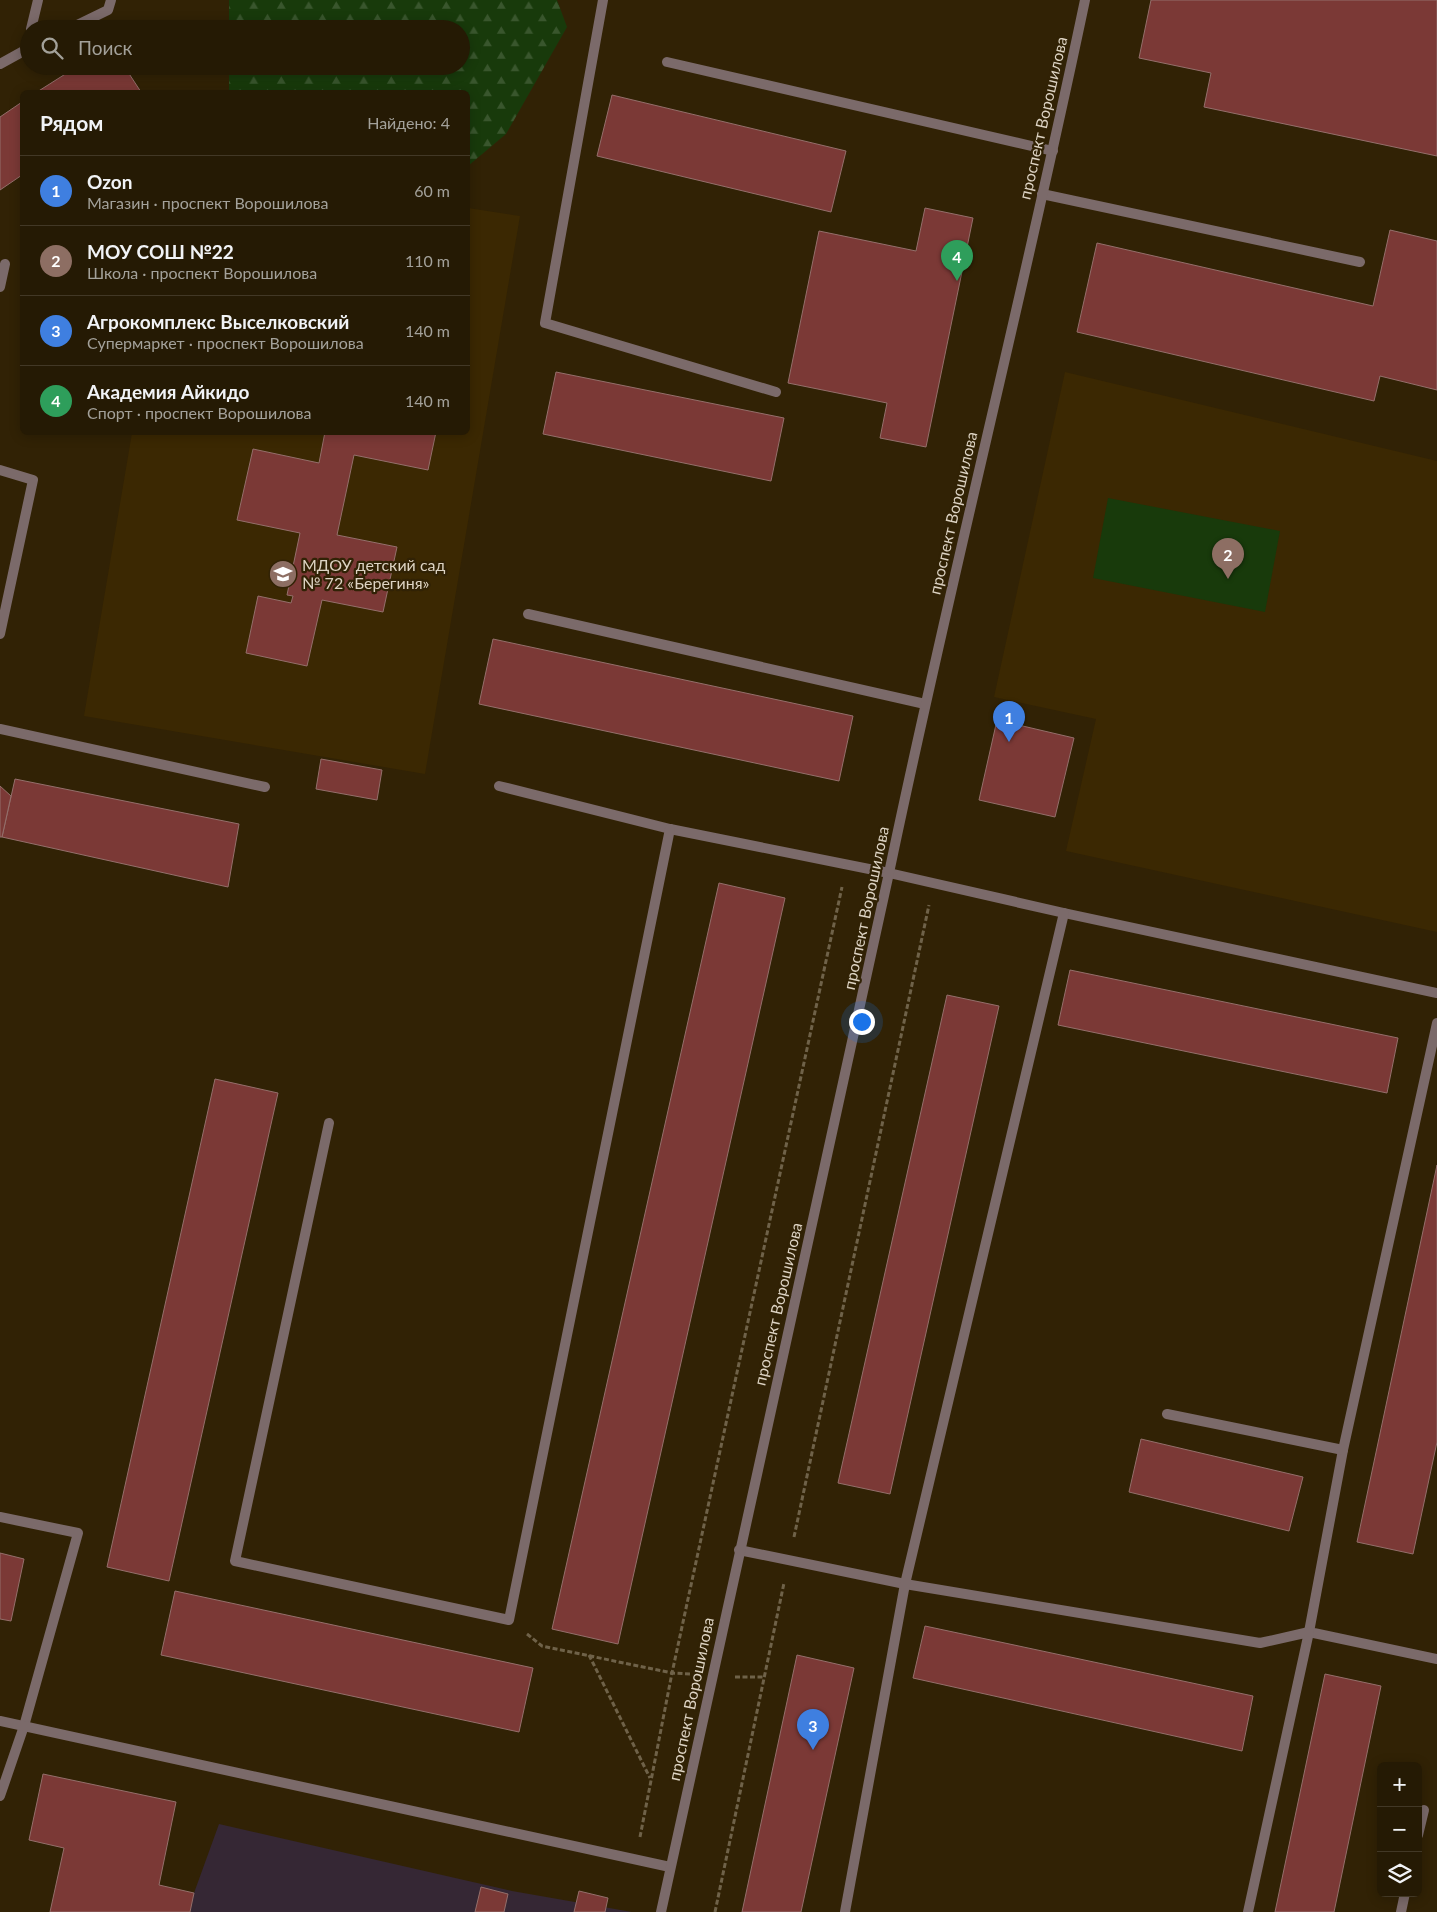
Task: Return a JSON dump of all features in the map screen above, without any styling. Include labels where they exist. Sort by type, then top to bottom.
[{"type":"street","points":[[33,20],[38,0]]},
{"type":"street","points":[[87,20],[108,10],[111,0]]},
{"type":"street","points":[[604,0],[545,323],[776,392]]},
{"type":"street","name":"проспект Ворошилова","points":[[661,1912],[925,704],[1053,150],[1085,0]]},
{"type":"street","points":[[0,64],[20,53]]},
{"type":"street","points":[[667,62],[1053,150]]},
{"type":"street","points":[[1042,194],[1360,262]]},
{"type":"street","points":[[0,287],[5,264]]},
{"type":"street","points":[[0,470],[33,480],[0,634]]},
{"type":"street","points":[[528,614],[925,704]]},
{"type":"street","points":[[0,729],[265,787]]},
{"type":"street","points":[[499,786],[670,829],[847,864],[1064,913],[1437,993]]},
{"type":"street","points":[[329,1123],[235,1560],[509,1620],[670,829]]},
{"type":"street","points":[[845,1912],[905,1584],[1064,913]]},
{"type":"street","points":[[1248,1912],[1309,1632],[1343,1450],[1437,1024]]},
{"type":"street","points":[[1168,1414],[1343,1450]]},
{"type":"street","points":[[0,1517],[78,1533],[24,1726],[0,1796]]},
{"type":"street","points":[[739,1550],[905,1584],[1260,1643],[1309,1632],[1437,1659]]},
{"type":"street","points":[[0,1721],[670,1867]]},
{"type":"street","points":[[1422,1818],[1424,1810]]},
{"type":"street","points":[[1401,1912],[1404,1897]]},
{"type":"path","points":[[636,1860],[672,1672],[847,864]]},
{"type":"path","points":[[714,1912],[934,883]]},
{"type":"path","points":[[509,1620],[542,1646],[672,1672]]},
{"type":"path","points":[[589,1655],[651,1779]]},
{"type":"shaded area","name":"МДОУ детский сад № 72 «Берегиня»","points":[[470,208],[520,216],[425,774],[84,716],[132,435],[470,435]]},
{"type":"shaded area","points":[[1065,372],[1437,461],[1437,932],[1066,851],[1096,719],[994,697]]},
{"type":"shaded area","points":[[219,1824],[512,1891],[632,1912],[190,1912],[194,1893]]},
{"type":"green space","points":[[229,0],[557,0],[567,27],[506,134],[470,164],[470,90],[229,90],[229,75],[470,75],[470,20],[229,20]]},
{"type":"green space","points":[[1108,498],[1280,531],[1265,612],[1093,578]]},
{"type":"building","points":[[1151,0],[1437,0],[1437,156],[1204,107],[1211,73],[1139,58]]},
{"type":"building","points":[[64,75],[130,75],[140,90],[40,90]]},
{"type":"building","points":[[612,95],[846,151],[831,212],[597,156]]},
{"type":"building","points":[[20,103],[20,176],[0,190],[0,117]]},
{"type":"building","points":[[925,208],[973,218],[926,447],[880,438],[887,403],[788,383],[819,231],[916,251]]},
{"type":"building","points":[[1390,230],[1437,241],[1437,390],[1380,376],[1374,401],[1077,332],[1097,243],[1373,306]]},
{"type":"building","points":[[556,372],[784,418],[771,481],[543,434]]},
{"type":"building","points":[[324,435],[435,435],[428,470],[354,455],[337,535],[397,547],[383,612],[322,600],[307,666],[246,653],[258,596],[291,603],[293,596],[287,595],[300,533],[237,520],[253,449],[319,463]]},
{"type":"building","points":[[493,639],[853,716],[839,781],[479,704]]},
{"type":"building","points":[[997,720],[1074,738],[1055,817],[979,800]]},
{"type":"building","points":[[321,759],[382,770],[377,800],[316,789]]},
{"type":"building","points":[[15,779],[239,824],[228,887],[2,837]]},
{"type":"building","points":[[0,786],[11,796],[2,837],[0,837]]},
{"type":"building","points":[[719,883],[785,898],[618,1644],[552,1629]]},
{"type":"building","points":[[1070,970],[1398,1038],[1387,1093],[1058,1025]]},
{"type":"building","points":[[947,995],[999,1006],[890,1494],[838,1483]]},
{"type":"building","points":[[215,1079],[278,1093],[169,1581],[107,1567]]},
{"type":"building","points":[[1437,1165],[1437,1442],[1413,1554],[1357,1542]]},
{"type":"building","points":[[1141,1439],[1303,1477],[1289,1531],[1129,1492]]},
{"type":"building","points":[[0,1553],[24,1559],[11,1621],[0,1619]]},
{"type":"building","points":[[175,1591],[533,1668],[519,1732],[161,1655]]},
{"type":"building","points":[[925,1626],[1253,1696],[1242,1751],[913,1678]]},
{"type":"building","points":[[797,1655],[854,1668],[801,1912],[742,1912]]},
{"type":"building","points":[[1325,1674],[1381,1686],[1334,1912],[1275,1912]]},
{"type":"building","points":[[43,1774],[176,1802],[159,1885],[194,1893],[190,1912],[50,1912],[64,1848],[29,1840]]},
{"type":"building","points":[[481,1887],[508,1894],[504,1912],[475,1912]]},
{"type":"building","points":[[579,1891],[608,1898],[605,1912],[574,1912]]},
{"type":"place","name":"Академия Айкидо","points":[[957,281]]},
{"type":"place","name":"МДОУ детский сад № 72 «Берегиня»","points":[[283,574]]},
{"type":"place","name":"МОУ СОШ №22","points":[[1228,579]]},
{"type":"place","name":"Ozon","points":[[1009,742]]},
{"type":"place","name":"Агрокомплекс Выселковский","points":[[813,1750]]}]
